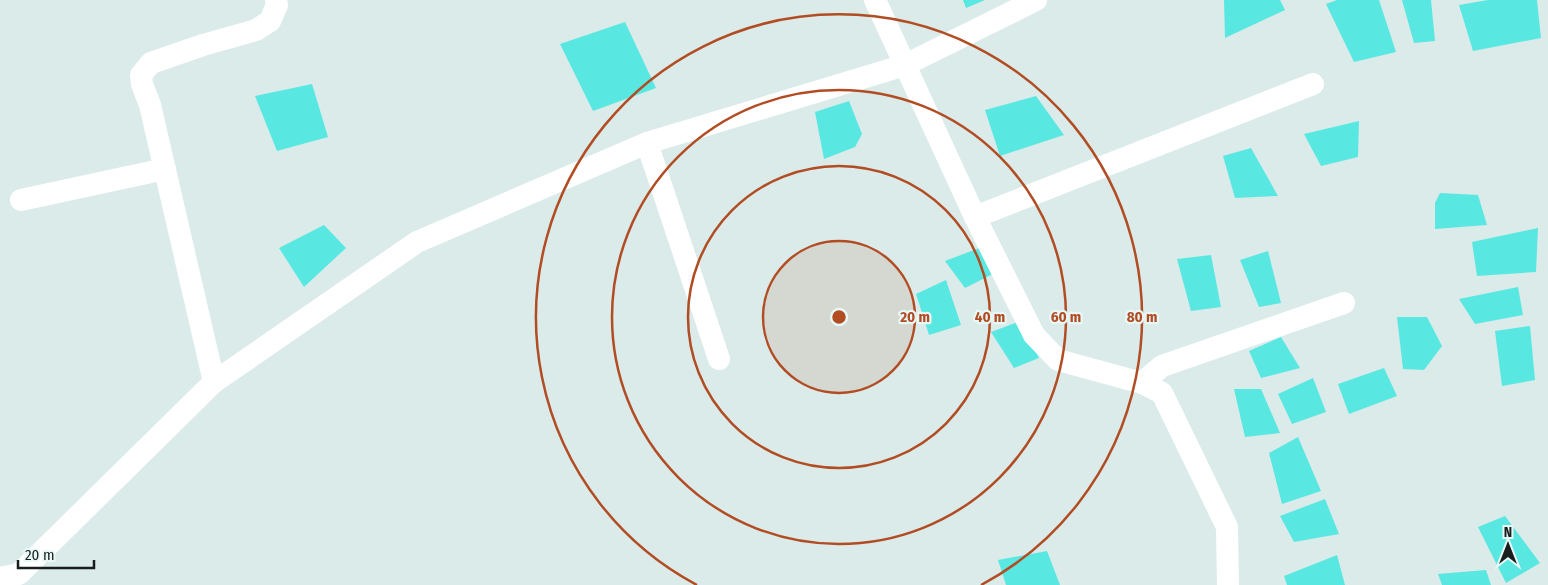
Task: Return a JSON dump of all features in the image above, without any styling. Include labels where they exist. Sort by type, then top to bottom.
[{"type":"street","points":[[214,382],[150,105],[142,84],[141,75],[151,63],[204,44],[256,30],[270,21],[277,5],[276,0]]},
{"type":"street","points":[[874,0],[975,217],[1034,334],[1058,360],[1142,383],[1162,393],[1227,527],[1228,585]]},
{"type":"street","points":[[0,578],[19,574],[214,382],[417,242],[647,143],[905,66],[1036,0]]},
{"type":"street","points":[[975,217],[1313,84]]},
{"type":"street","points":[[647,143],[719,359]]},
{"type":"street","points":[[21,200],[165,169]]},
{"type":"street","points":[[1142,383],[1162,366],[1344,303]]},
{"type":"building","points":[[963,0],[985,0],[966,8]]},
{"type":"building","points":[[1224,0],[1280,0],[1285,10],[1225,38]]},
{"type":"building","points":[[1337,0],[1379,0],[1396,52],[1354,62],[1326,4]]},
{"type":"building","points":[[1402,0],[1431,0],[1435,41],[1414,43]]},
{"type":"building","points":[[1488,0],[1537,0],[1541,38],[1473,51],[1459,5]]},
{"type":"building","points":[[625,22],[656,88],[593,111],[560,44]]},
{"type":"building","points":[[312,84],[328,137],[277,151],[255,96]]},
{"type":"building","points":[[1036,96],[1064,135],[1000,156],[985,110]]},
{"type":"building","points":[[849,101],[862,134],[855,147],[824,159],[815,112]]},
{"type":"building","points":[[1359,121],[1358,157],[1321,166],[1304,134]]},
{"type":"building","points":[[1251,148],[1278,196],[1235,198],[1223,156]]},
{"type":"building","points":[[1440,193],[1478,195],[1487,225],[1435,229],[1435,203]]},
{"type":"building","points":[[324,225],[346,248],[304,287],[279,248]]},
{"type":"building","points":[[1538,228],[1536,272],[1477,276],[1472,242]]},
{"type":"building","points":[[982,247],[997,272],[965,288],[945,261]]},
{"type":"building","points":[[1268,251],[1281,303],[1259,307],[1240,260]]},
{"type":"building","points":[[1211,255],[1221,307],[1191,311],[1177,259]]},
{"type":"building","points":[[946,280],[961,325],[929,335],[916,294]]},
{"type":"building","points":[[1518,287],[1523,315],[1475,324],[1459,299]]},
{"type":"building","points":[[1397,317],[1427,317],[1442,346],[1424,370],[1403,369]]},
{"type":"building","points":[[1021,321],[1039,358],[1014,368],[991,332]]},
{"type":"building","points":[[1530,326],[1535,380],[1502,386],[1495,331]]},
{"type":"building","points":[[1281,337],[1300,368],[1261,378],[1249,351]]},
{"type":"building","points":[[1384,368],[1397,396],[1349,414],[1338,384]]},
{"type":"building","points":[[1313,378],[1326,412],[1292,424],[1278,394]]},
{"type":"building","points":[[1234,389],[1261,389],[1280,433],[1245,437]]},
{"type":"building","points":[[1298,437],[1321,491],[1282,504],[1269,453]]},
{"type":"building","points":[[1325,499],[1339,534],[1294,542],[1280,516]]},
{"type":"building","points":[[1505,516],[1540,563],[1506,583],[1478,527]]},
{"type":"building","points":[[1047,551],[1060,585],[1006,585],[998,560]]},
{"type":"building","points":[[1337,555],[1345,585],[1287,585],[1284,576]]},
{"type":"building","points":[[1486,570],[1491,585],[1442,585],[1438,574]]}]
